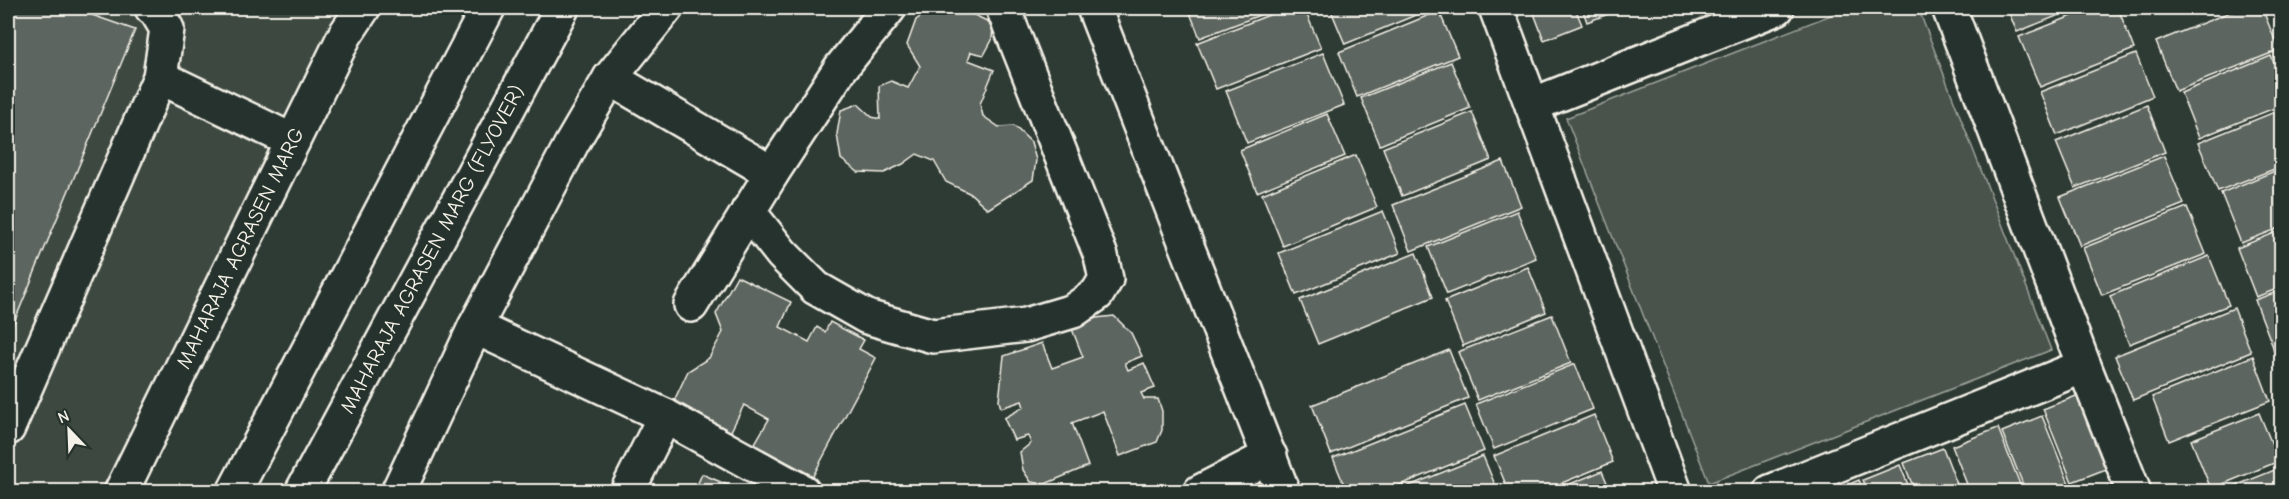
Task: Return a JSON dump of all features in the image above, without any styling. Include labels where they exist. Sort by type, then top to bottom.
[{"type":"street","points":[[8,428],[160,77],[167,29],[155,9],[152,8]]},
{"type":"street","name":"MAHARAJA AGRASEN MARG","points":[[122,492],[293,141],[347,21],[363,8]]},
{"type":"street","points":[[234,492],[488,8]]},
{"type":"street","name":"MAHARAJA AGRASEN MARG (FLYOVER)","points":[[302,492],[562,8]]},
{"type":"street","points":[[398,492],[475,327],[572,143],[610,78],[666,8]]},
{"type":"street","points":[[691,305],[772,172],[840,69],[889,8]]},
{"type":"street","points":[[748,211],[782,254],[816,288],[867,317],[933,336],[1026,325],[1074,311],[1097,294],[1106,279],[1101,256],[1003,8]]},
{"type":"street","points":[[1094,8],[1283,492]]},
{"type":"street","points":[[1496,8],[1675,492]]},
{"type":"street","points":[[1532,105],[1777,8]]},
{"type":"street","points":[[1949,8],[2134,492]]},
{"type":"street","points":[[160,77],[293,141]]},
{"type":"street","points":[[610,78],[772,172]]},
{"type":"street","points":[[475,327],[665,416],[803,492]]},
{"type":"street","points":[[1770,492],[2084,366]]},
{"type":"street","points":[[627,492],[665,416]]},
{"type":"street","points":[[1200,492],[1270,456]]},
{"type":"shaded area","points":[[8,8],[357,8],[107,491],[8,491]]},
{"type":"shaded area","points":[[1849,8],[1918,8],[2051,350],[1709,483],[1566,118]]},
{"type":"building","points":[[8,8],[72,8],[135,30],[8,337]]},
{"type":"building","points":[[927,8],[943,14],[945,8],[960,8],[993,24],[992,40],[984,55],[971,52],[968,60],[994,70],[980,104],[983,116],[999,127],[1014,126],[1031,142],[1036,160],[1033,180],[988,209],[971,194],[946,182],[934,161],[917,154],[884,173],[858,172],[841,159],[837,134],[841,110],[858,104],[872,117],[880,119],[879,86],[891,81],[908,88],[920,66],[907,45],[916,20]]},
{"type":"building","points":[[1188,8],[1278,8],[1200,38]]},
{"type":"building","points":[[1287,8],[1304,8],[1321,48],[1216,89],[1197,43]]},
{"type":"building","points":[[1330,8],[1433,8],[1345,44]]},
{"type":"building","points":[[1532,8],[1575,8],[1582,25],[1544,40]]},
{"type":"building","points":[[1582,8],[1624,8],[1587,22]]},
{"type":"building","points":[[2007,8],[2077,8],[2017,32]]},
{"type":"building","points":[[2092,8],[2118,8],[2134,49],[2040,87],[2019,37]]},
{"type":"building","points":[[2240,8],[2262,8],[2279,50],[2176,91],[2156,42]]},
{"type":"building","points":[[1439,11],[1458,56],[1357,97],[1339,52]]},
{"type":"building","points":[[1323,53],[1344,105],[1247,143],[1226,91]]},
{"type":"building","points":[[2136,54],[2153,96],[2057,135],[2040,92]]},
{"type":"building","points":[[2271,56],[2282,81],[2282,105],[2199,138],[2181,93]]},
{"type":"building","points":[[1451,62],[1470,108],[1380,145],[1361,98]]},
{"type":"building","points":[[2147,105],[2165,152],[2075,188],[2056,142]]},
{"type":"building","points":[[2282,109],[2282,166],[2218,191],[2198,143]]},
{"type":"building","points":[[1472,112],[1491,160],[1402,196],[1383,148]]},
{"type":"building","points":[[1327,114],[1345,156],[1257,192],[1240,150]]},
{"type":"building","points":[[1356,155],[1377,207],[1283,246],[1262,194]]},
{"type":"building","points":[[2164,156],[2184,204],[2080,246],[2060,197]]},
{"type":"building","points":[[1503,161],[1521,206],[1411,251],[1393,205]]},
{"type":"building","points":[[2282,168],[2282,227],[2241,243],[2221,193]]},
{"type":"building","points":[[2187,207],[2206,254],[2102,295],[2083,248]]},
{"type":"building","points":[[1383,211],[1400,253],[1296,295],[1279,253]]},
{"type":"building","points":[[1517,211],[1536,258],[1447,294],[1428,247]]},
{"type":"building","points":[[2282,230],[2282,287],[2256,297],[2237,248]]},
{"type":"building","points":[[1416,253],[1433,297],[1318,344],[1300,300]]},
{"type":"building","points":[[2209,256],[2229,305],[2129,344],[2110,296]]},
{"type":"building","points":[[1528,267],[1546,312],[1463,346],[1445,301]]},
{"type":"building","points":[[737,276],[791,302],[780,327],[809,342],[817,327],[825,332],[830,322],[864,340],[859,349],[876,358],[813,476],[754,445],[769,419],[744,405],[729,435],[673,403],[688,371],[709,358],[723,332],[716,314]]},
{"type":"building","points":[[2282,290],[2282,343],[2273,347],[2255,300]]},
{"type":"building","points":[[2234,308],[2251,352],[2133,400],[2115,356]]},
{"type":"building","points":[[1552,315],[1571,363],[1478,400],[1458,352]]},
{"type":"building","points":[[1114,316],[1131,333],[1142,356],[1125,363],[1128,370],[1144,363],[1155,388],[1141,393],[1144,399],[1158,399],[1162,411],[1162,430],[1157,442],[1120,456],[1103,411],[1072,423],[1088,466],[1045,484],[1031,482],[1023,470],[1020,452],[1031,443],[1028,436],[1014,440],[1004,418],[1024,407],[1022,401],[1001,408],[999,401],[1004,356],[1042,343],[1052,368],[1083,357],[1072,329],[1096,318]]},
{"type":"building","points":[[2282,345],[2282,371],[2273,349]]},
{"type":"building","points":[[1449,350],[1468,398],[1331,454],[1312,405]]},
{"type":"building","points":[[2253,356],[2270,401],[2169,441],[2152,397]]},
{"type":"building","points":[[1575,364],[1593,409],[1494,449],[1476,404]]},
{"type":"building","points":[[2089,391],[2119,464],[2072,482],[2043,409]]},
{"type":"building","points":[[1465,405],[1484,451],[1383,492],[1347,492],[1333,458]]},
{"type":"building","points":[[2259,413],[2279,461],[2211,489],[2191,440]]},
{"type":"building","points":[[1594,415],[1613,462],[1540,492],[1509,492],[1494,456]]},
{"type":"building","points":[[2042,416],[2070,486],[2056,492],[2026,492],[2002,432]]},
{"type":"building","points":[[1998,428],[2023,492],[1970,492],[1952,446]]},
{"type":"building","points":[[1943,448],[1960,492],[1915,492],[1904,463]]},
{"type":"building","points":[[1483,456],[1498,492],[1394,492]]},
{"type":"building","points":[[1900,465],[1911,492],[1868,492],[1863,480]]},
{"type":"building","points":[[2282,467],[2282,492],[2220,492]]},
{"type":"building","points":[[1602,471],[1611,492],[1550,492]]},
{"type":"building","points":[[702,474],[744,492],[694,492]]},
{"type":"building","points":[[1859,480],[1864,492],[1831,492]]},
{"type":"building","points":[[2124,480],[2129,492],[2096,492]]}]
